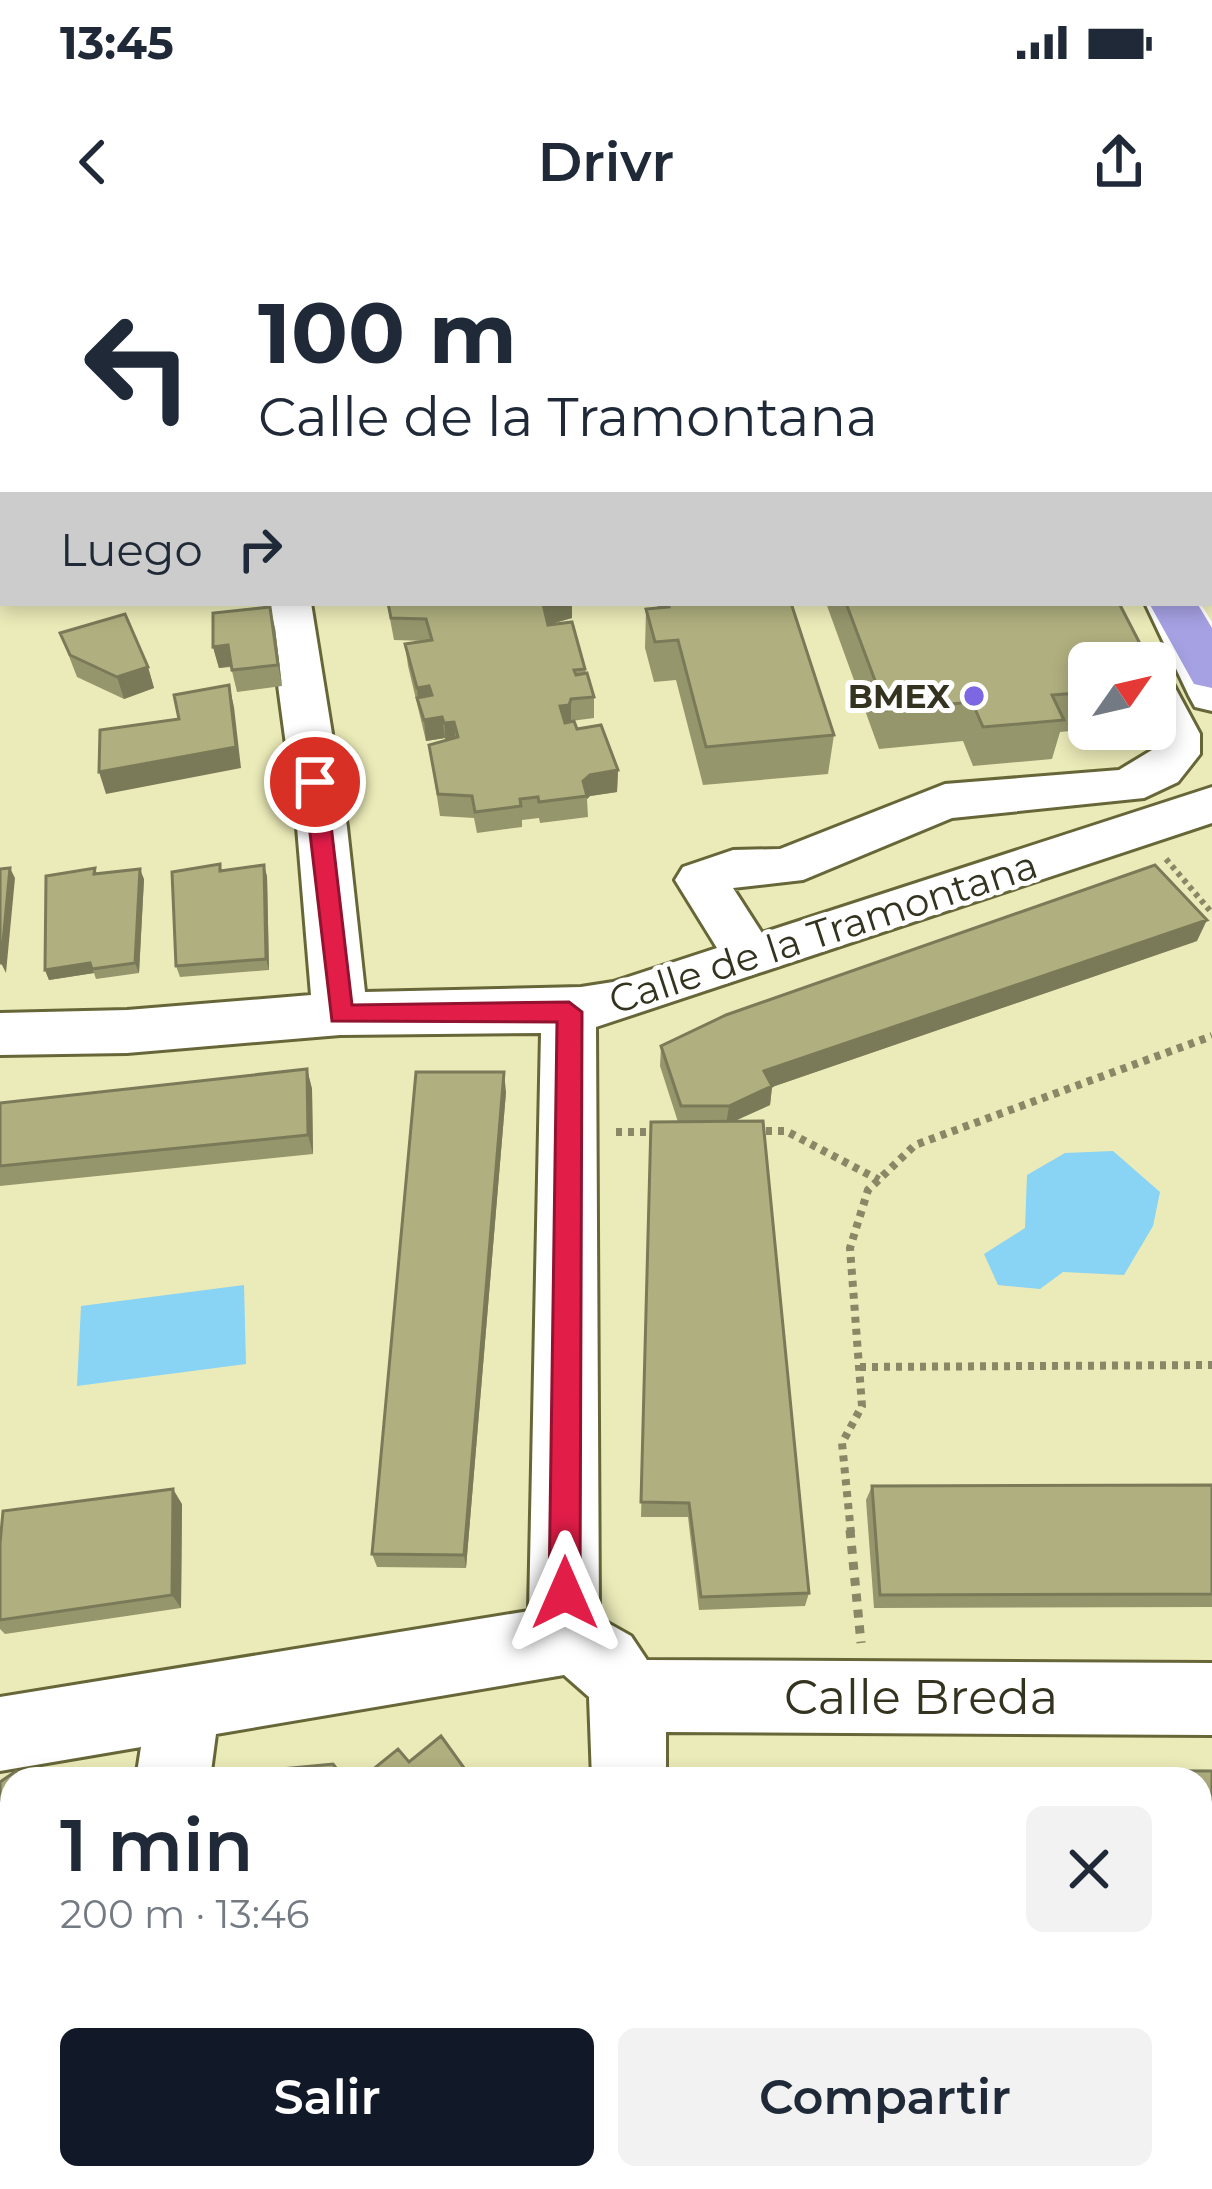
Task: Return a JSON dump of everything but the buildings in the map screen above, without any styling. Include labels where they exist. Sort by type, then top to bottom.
[{"type":"highway","points":[[1172,606],[1212,672]]},
{"type":"street","points":[[289,606],[322,827],[340,1014]]},
{"type":"street","points":[[1171,606],[1212,696]]},
{"type":"street","points":[[750,958],[700,880],[733,868],[785,867],[945,801],[1126,786],[1161,770],[1176,750]]},
{"type":"street","name":"Calle de la Tramontana","points":[[0,1034],[55,1037],[340,1014],[569,1012],[615,1003],[1212,804]]},
{"type":"street","name":"Calle de la Tramontana","points":[[1139,832],[1212,831]]},
{"type":"street","points":[[785,867],[827,932]]},
{"type":"street","points":[[564,1640],[569,1012]]},
{"type":"street","points":[[0,1734],[564,1640],[602,1656],[629,1696],[629,1767]]},
{"type":"street","name":"Calle Breda","points":[[629,1696],[1212,1699]]},
{"type":"street","points":[[175,1767],[185,1700]]},
{"type":"path","points":[[1139,832],[1212,913]]},
{"type":"path","points":[[866,1697],[842,1443],[862,1406],[850,1248],[868,1190],[915,1145],[1212,1036]]},
{"type":"path","points":[[746,1131],[786,1131],[878,1180]]},
{"type":"path","points":[[568,1132],[683,1132]]},
{"type":"path","points":[[859,1367],[1212,1365]]},
{"type":"water","points":[[1113,1151],[1160,1192],[1153,1226],[1124,1275],[1063,1272],[1040,1289],[998,1285],[984,1254],[1025,1228],[1027,1175],[1065,1153]]},
{"type":"water","points":[[244,1285],[246,1364],[77,1386],[81,1306]]},
{"type":"place","name":"BMEX","points":[[974,696]]},
{"type":"route","points":[[315,782],[340,1014],[569,1012],[565,1593]]}]
